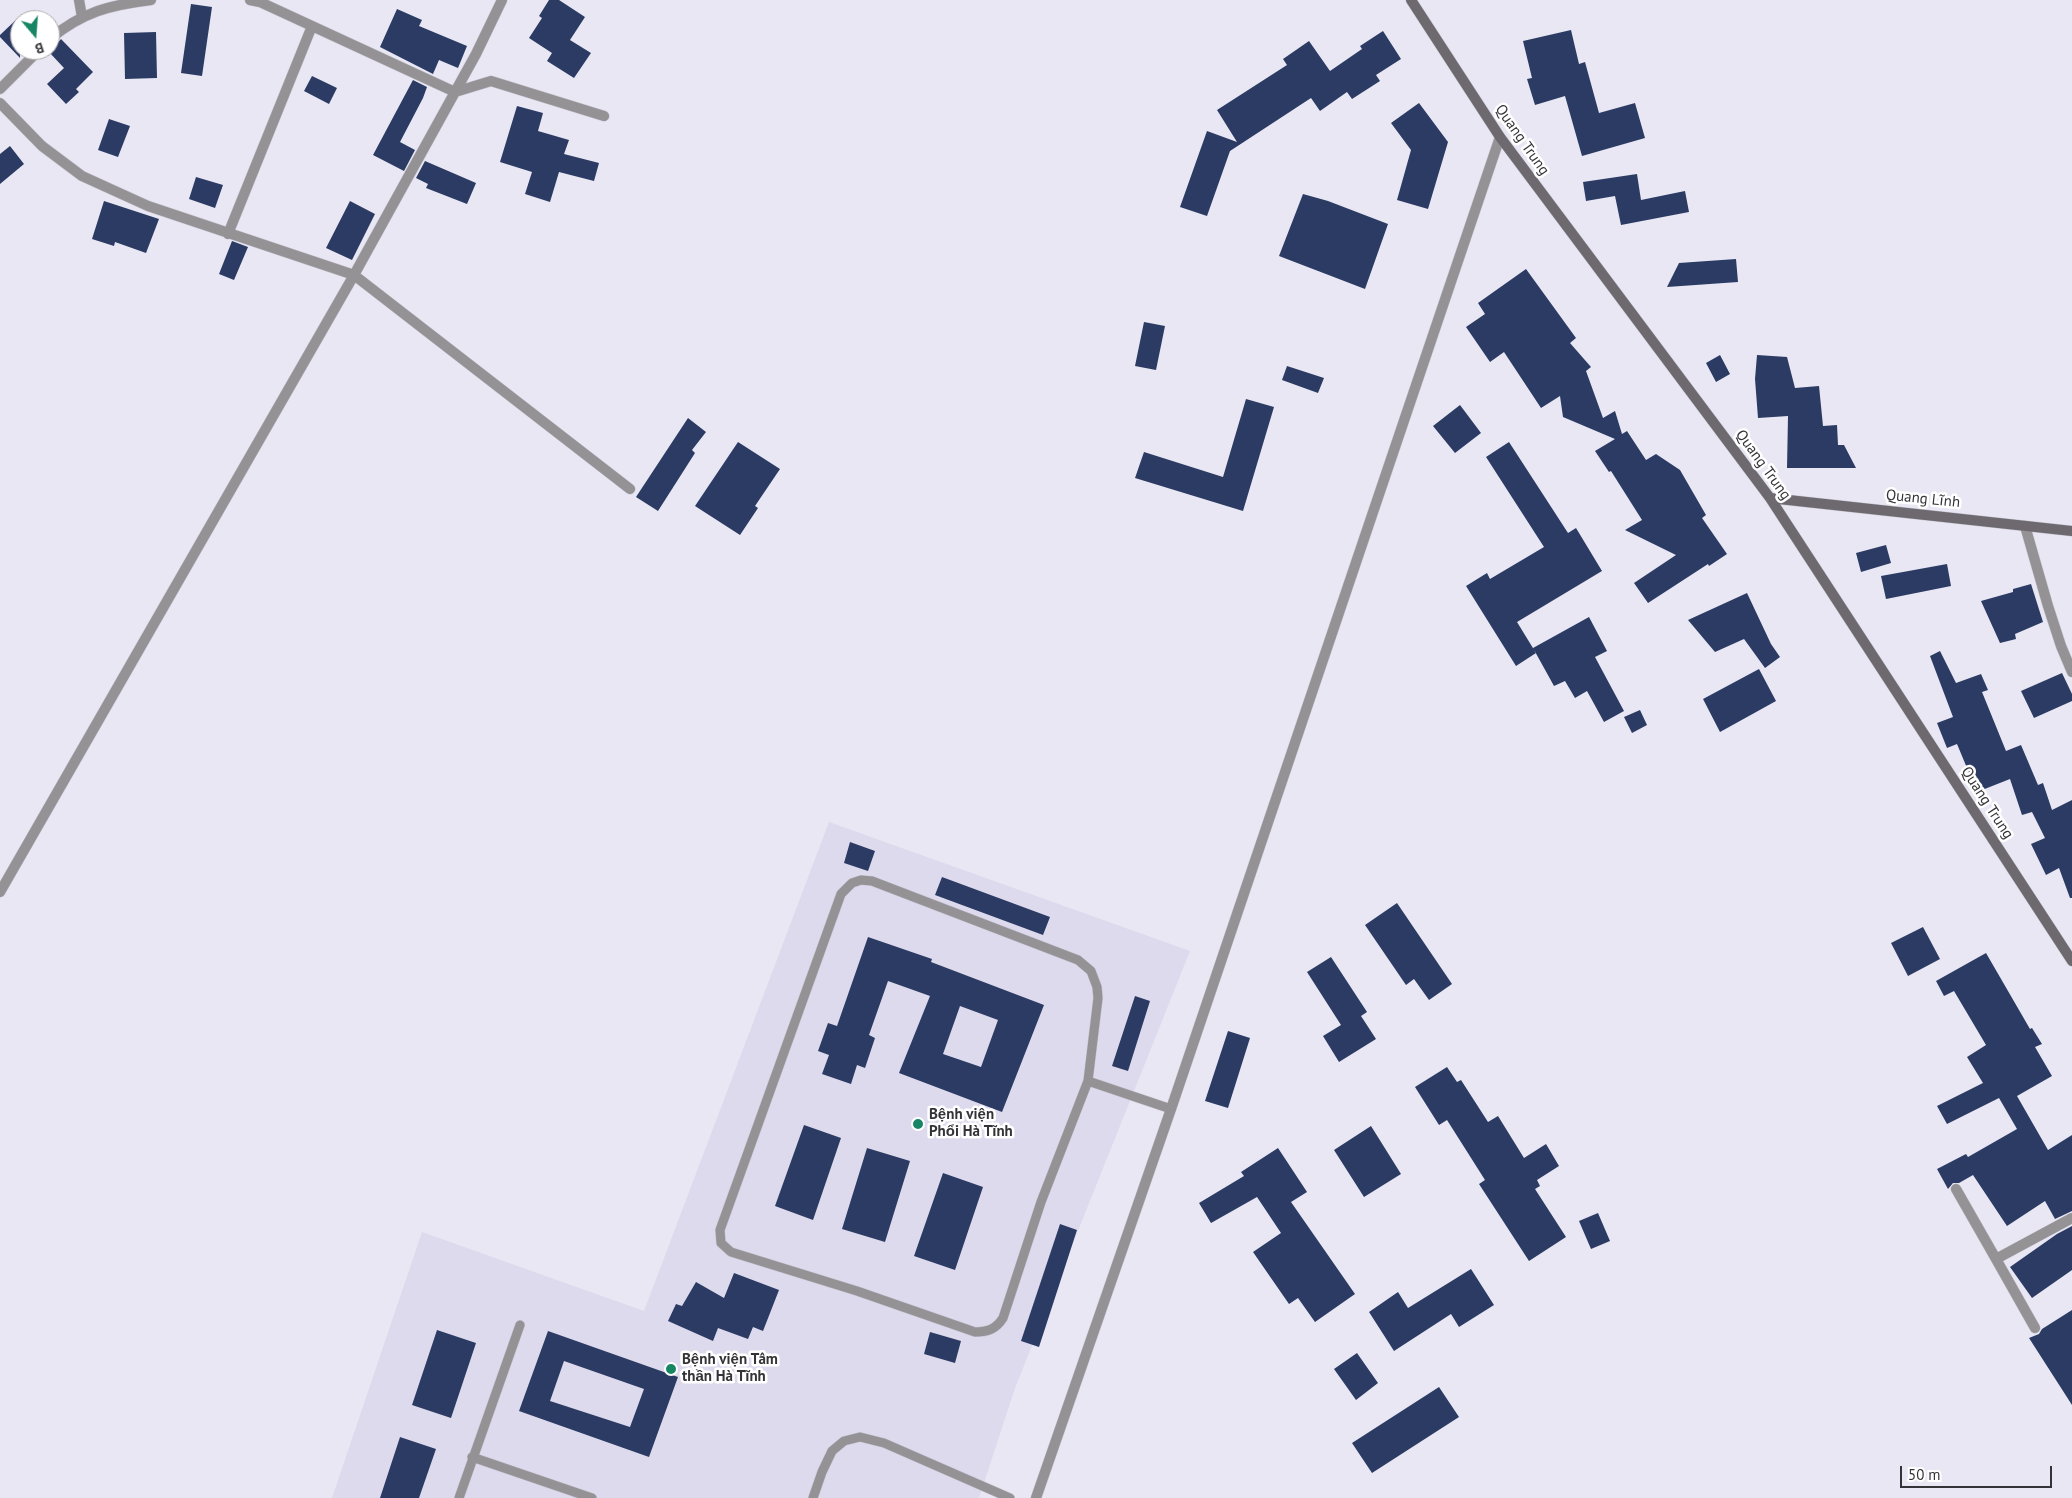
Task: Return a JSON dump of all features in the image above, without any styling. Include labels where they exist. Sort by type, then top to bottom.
[{"type":"main road","name":"Quang Trung","points":[[1411,0],[1500,137],[1770,498],[2072,961]]},
{"type":"main road","name":"Quang Lĩnh","points":[[1770,498],[2072,531]]},
{"type":"street","points":[[79,0],[82,17]]},
{"type":"street","points":[[60,31],[72,22],[96,11],[151,0]]},
{"type":"street","points":[[250,0],[260,2],[455,92],[491,81],[604,116]]},
{"type":"street","points":[[0,892],[354,274],[455,92],[502,0]]},
{"type":"street","points":[[228,234],[312,26]]},
{"type":"street","points":[[0,89],[29,60]]},
{"type":"street","points":[[0,103],[42,146],[82,176],[148,206],[228,234],[354,274],[630,489]]},
{"type":"street","points":[[1036,1498],[1171,1109],[1500,137]]},
{"type":"street","points":[[2025,526],[2048,606],[2071,670]]},
{"type":"street","points":[[1956,1189],[2035,1328]]},
{"type":"street","points":[[1996,1259],[2072,1218]]},
{"type":"lane","points":[[861,880],[872,881],[1078,960],[1087,967],[1097,987],[1098,998],[1088,1081],[1041,1202],[1003,1318],[994,1328],[988,1331],[975,1332],[857,1291],[731,1252],[721,1243],[720,1230],[841,894],[852,883],[861,880]]},
{"type":"lane","points":[[1088,1081],[1171,1109]]},
{"type":"lane","points":[[459,1498],[520,1325]]},
{"type":"lane","points":[[813,1498],[832,1450],[844,1441],[860,1437],[884,1443],[1010,1498]]},
{"type":"lane","points":[[472,1457],[592,1498]]},
{"type":"shaded area","name":"Bệnh viện Phổi Hà Tĩnh","points":[[829,822],[1190,951],[1015,1388],[979,1498],[332,1498],[422,1232],[644,1311]]},
{"type":"building","points":[[549,0],[559,0],[585,17],[570,40],[591,53],[574,78],[547,61],[552,53],[529,38],[542,18],[539,16]]},
{"type":"building","points":[[191,4],[212,7],[202,76],[181,73]]},
{"type":"building","points":[[397,9],[422,20],[419,26],[467,46],[458,68],[439,60],[433,74],[380,47]]},
{"type":"building","points":[[10,26],[10,48],[0,37]]},
{"type":"building","points":[[1571,30],[1579,64],[1585,62],[1599,113],[1635,103],[1645,138],[1582,156],[1565,96],[1535,105],[1527,79],[1532,78],[1523,41]]},
{"type":"building","points":[[1383,31],[1401,59],[1376,75],[1380,81],[1352,99],[1347,92],[1320,111],[1311,98],[1230,151],[1207,216],[1180,207],[1207,131],[1237,142],[1217,110],[1287,65],[1283,59],[1309,41],[1330,71],[1362,49],[1360,46]]},
{"type":"building","points":[[156,32],[157,78],[125,79],[124,33]]},
{"type":"building","points":[[60,40],[93,72],[76,89],[79,92],[66,104],[47,84],[64,68],[56,60],[60,60]]},
{"type":"building","points":[[312,76],[337,88],[329,104],[304,91]]},
{"type":"building","points":[[413,80],[427,87],[400,142],[415,150],[404,171],[373,155]]},
{"type":"building","points":[[1419,103],[1448,142],[1428,209],[1397,200],[1411,150],[1391,123]]},
{"type":"building","points":[[517,106],[543,113],[538,131],[569,140],[564,154],[599,163],[594,181],[559,172],[550,202],[525,194],[532,172],[500,162]]},
{"type":"building","points":[[109,119],[130,126],[118,157],[98,150]]},
{"type":"building","points":[[10,146],[24,164],[0,184],[0,154]]},
{"type":"building","points":[[425,161],[476,183],[467,204],[426,188],[428,184],[416,178]]},
{"type":"building","points":[[1637,174],[1641,200],[1685,191],[1689,212],[1621,225],[1615,196],[1586,201],[1583,182]]},
{"type":"building","points":[[196,177],[223,185],[215,208],[189,199]]},
{"type":"building","points":[[1303,194],[1328,201],[1388,224],[1365,289],[1279,256]]},
{"type":"building","points":[[104,201],[159,219],[146,253],[115,242],[114,246],[92,239]]},
{"type":"building","points":[[350,201],[375,214],[352,260],[326,248]]},
{"type":"building","points":[[232,241],[248,247],[234,280],[219,274]]},
{"type":"building","points":[[1736,259],[1738,282],[1667,287],[1679,263]]},
{"type":"building","points":[[1526,269],[1576,338],[1570,343],[1591,367],[1586,371],[1603,418],[1615,411],[1622,434],[1627,431],[1646,460],[1656,454],[1680,470],[1706,515],[1702,518],[1727,554],[1709,566],[1708,564],[1648,603],[1634,583],[1676,555],[1625,530],[1642,520],[1611,471],[1609,472],[1595,451],[1615,439],[1563,417],[1560,396],[1541,408],[1504,352],[1490,362],[1466,327],[1485,314],[1478,303]]},
{"type":"building","points":[[1144,322],[1165,326],[1156,370],[1135,366]]},
{"type":"building","points":[[1720,355],[1730,374],[1716,382],[1706,363]]},
{"type":"building","points":[[1757,355],[1787,357],[1795,388],[1819,386],[1823,426],[1837,425],[1838,445],[1844,445],[1856,468],[1787,468],[1788,416],[1758,418],[1755,379]]},
{"type":"building","points":[[1287,366],[1324,378],[1318,393],[1282,380]]},
{"type":"building","points":[[1246,399],[1274,407],[1243,511],[1135,478],[1144,452],[1223,477]]},
{"type":"building","points":[[1460,405],[1481,433],[1455,453],[1433,426]]},
{"type":"building","points":[[688,418],[706,432],[692,450],[695,453],[658,511],[636,497]]},
{"type":"building","points":[[738,442],[780,469],[755,506],[758,508],[740,535],[695,506]]},
{"type":"building","points":[[1509,442],[1568,533],[1576,528],[1602,571],[1517,622],[1536,653],[1516,666],[1466,586],[1487,573],[1490,579],[1544,547],[1486,457]]},
{"type":"building","points":[[1886,545],[1891,563],[1861,572],[1856,553]]},
{"type":"building","points":[[1947,564],[1951,586],[1886,599],[1881,576]]},
{"type":"building","points":[[2031,584],[2043,622],[2015,634],[2016,639],[2000,643],[1981,601],[2013,592],[2013,589]]},
{"type":"building","points":[[1747,593],[1771,644],[1780,657],[1765,668],[1744,639],[1715,652],[1688,620]]},
{"type":"building","points":[[1589,617],[1607,651],[1595,657],[1624,711],[1604,722],[1587,691],[1575,698],[1565,681],[1554,686],[1533,648]]},
{"type":"building","points":[[1940,651],[1956,683],[1981,674],[1988,690],[1982,692],[2006,751],[2021,745],[2038,785],[2043,783],[2052,810],[2072,800],[2072,898],[2070,898],[2059,868],[2046,875],[2031,844],[2045,838],[2032,812],[2022,815],[2010,779],[1977,792],[1957,744],[1947,748],[1937,723],[1953,717],[1930,656]]},
{"type":"building","points":[[1759,669],[1776,701],[1720,732],[1703,699]]},
{"type":"building","points":[[2062,673],[2072,694],[2072,701],[2034,718],[2021,691]]},
{"type":"building","points":[[1640,710],[1647,725],[1632,733],[1624,717]]},
{"type":"building","points":[[850,842],[875,851],[868,871],[844,863]]},
{"type":"building","points":[[942,877],[1050,917],[1043,935],[935,895]]},
{"type":"building","points":[[1397,903],[1452,984],[1429,1000],[1414,979],[1406,985],[1365,925]]},
{"type":"building","points":[[1923,927],[1940,959],[1908,976],[1891,943]]},
{"type":"building","points":[[868,937],[932,959],[931,962],[1044,1005],[1002,1112],[899,1073],[930,996],[888,981],[869,1035],[875,1038],[865,1068],[857,1065],[851,1084],[822,1074],[829,1055],[818,1051],[828,1023],[837,1026]],"holes":[[[960,1006],[998,1020],[981,1067],[943,1054]]]},
{"type":"building","points":[[1986,953],[2030,1029],[2032,1028],[2042,1044],[2035,1047],[2052,1076],[2017,1096],[2048,1150],[2072,1135],[2072,1211],[2055,1219],[2045,1201],[2007,1226],[1973,1175],[1959,1183],[1953,1183],[1948,1189],[1937,1169],[1966,1154],[1968,1157],[2017,1129],[1999,1098],[1947,1124],[1937,1106],[1983,1083],[1967,1057],[1986,1045],[1954,991],[1944,996],[1936,981]]},
{"type":"building","points":[[1331,957],[1367,1012],[1361,1016],[1376,1039],[1339,1062],[1323,1036],[1341,1025],[1307,972]]},
{"type":"building","points":[[1135,996],[1150,1001],[1128,1071],[1112,1066]]},
{"type":"building","points":[[1228,1031],[1250,1038],[1228,1108],[1205,1101]]},
{"type":"building","points":[[1447,1067],[1457,1082],[1461,1080],[1488,1122],[1498,1116],[1524,1158],[1546,1144],[1559,1166],[1537,1180],[1540,1186],[1535,1189],[1566,1237],[1529,1261],[1479,1184],[1485,1180],[1447,1120],[1439,1125],[1415,1087]]},
{"type":"building","points":[[804,1125],[841,1138],[813,1220],[775,1206]]},
{"type":"building","points":[[1371,1126],[1401,1174],[1364,1197],[1334,1150]]},
{"type":"building","points":[[867,1148],[910,1161],[885,1242],[842,1229]]},
{"type":"building","points":[[1278,1148],[1307,1192],[1291,1202],[1355,1294],[1315,1322],[1298,1298],[1289,1304],[1253,1252],[1281,1233],[1257,1197],[1211,1223],[1199,1203],[1244,1176],[1241,1172]]},
{"type":"building","points":[[943,1173],[983,1187],[955,1270],[914,1256]]},
{"type":"building","points":[[1598,1213],[1610,1241],[1591,1249],[1579,1221]]},
{"type":"building","points":[[1060,1224],[1077,1230],[1039,1347],[1021,1341]]},
{"type":"building","points":[[2072,1226],[2072,1270],[2032,1298],[2010,1267],[2057,1234]]},
{"type":"building","points":[[1471,1269],[1494,1305],[1459,1327],[1451,1314],[1394,1351],[1369,1312],[1398,1292],[1408,1308]]},
{"type":"building","points":[[734,1273],[779,1290],[763,1331],[753,1327],[748,1339],[718,1328],[713,1341],[668,1321],[676,1304],[682,1306],[696,1282],[724,1298]]},
{"type":"building","points":[[2072,1310],[2072,1405],[2029,1338],[2039,1334],[2042,1329]]},
{"type":"building","points":[[437,1330],[476,1343],[451,1418],[412,1405]]},
{"type":"building","points":[[548,1331],[678,1377],[649,1457],[519,1411]],"holes":[[[564,1361],[644,1389],[630,1427],[550,1401]]]},
{"type":"building","points":[[930,1332],[961,1341],[955,1363],[924,1354]]},
{"type":"building","points":[[1357,1353],[1378,1383],[1356,1400],[1334,1369]]},
{"type":"building","points":[[1439,1387],[1459,1417],[1372,1473],[1352,1443]]},
{"type":"building","points":[[400,1437],[436,1449],[419,1498],[380,1498]]},
{"type":"place","name":"Bệnh viện Phổi Hà Tĩnh","points":[[918,1124]]},
{"type":"place","name":"Bệnh viện Tâm thần Hà Tĩnh","points":[[671,1369]]}]
